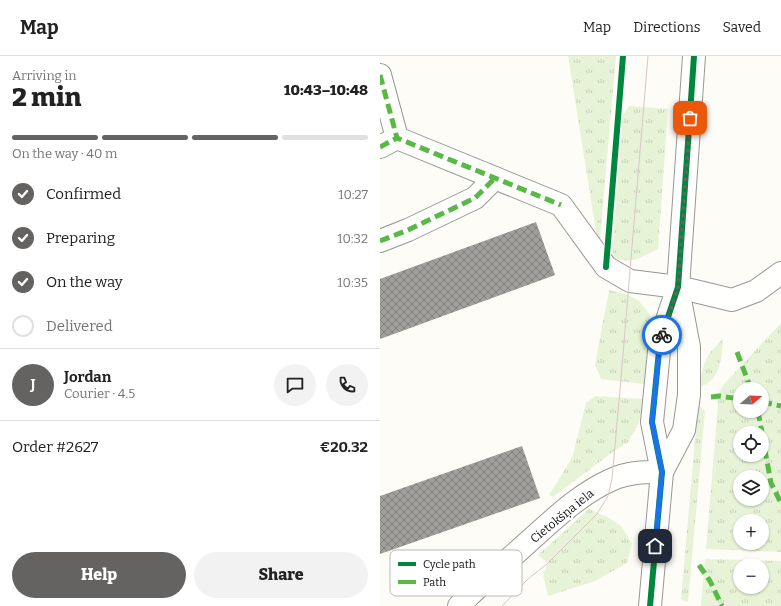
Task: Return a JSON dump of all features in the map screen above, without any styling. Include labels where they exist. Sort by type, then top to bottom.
[{"type":"street","points":[[662,472],[684,430],[689,395],[689,347],[678,288],[694,56]]},
{"type":"street","points":[[380,75],[389,143],[495,178],[561,205],[606,267],[630,281],[678,288],[732,300],[756,291],[781,273]]},
{"type":"street","points":[[380,241],[408,230],[475,198],[495,178]]},
{"type":"street","points":[[650,606],[662,472],[652,422],[660,341],[678,288]]},
{"type":"street","name":"Cietokšņa iela","points":[[520,550],[586,494],[612,479],[632,473],[662,472]]},
{"type":"street","name":"Cietokšņa iela","points":[[459,606],[469,596]]},
{"type":"green space","points":[[568,56],[616,56],[599,250]]},
{"type":"green space","points":[[629,106],[668,109],[658,249],[641,258],[625,260],[612,257],[623,115]]},
{"type":"green space","points":[[609,290],[628,295],[639,301],[650,315],[644,384],[601,379],[595,365]]},
{"type":"green space","points":[[781,323],[781,552],[706,549],[719,392],[725,383]]},
{"type":"green space","points":[[723,339],[720,363],[716,374],[707,384],[700,387],[702,372],[706,360],[712,350]]},
{"type":"green space","points":[[595,396],[643,399],[639,423],[628,442],[553,497],[549,495],[572,458],[586,403]]},
{"type":"green space","points":[[698,404],[705,411],[688,602],[681,600]]},
{"type":"green space","points":[[589,509],[609,518],[621,526],[632,543],[627,563],[595,581],[548,596],[543,575],[548,563],[538,555]]},
{"type":"green space","points":[[705,559],[733,560],[733,594],[769,594],[769,561],[781,561],[781,606],[701,606]]},
{"type":"building","points":[[536,222],[555,275],[380,339],[380,279]]},
{"type":"building","points":[[522,446],[540,498],[380,554],[380,496]]},
{"type":"tram line","points":[[522,585],[548,563],[597,514],[608,496],[612,479],[648,56]]},
{"type":"tram line","points":[[502,606],[512,596]]},
{"type":"marked path","points":[[380,75],[397,138],[561,205]]},
{"type":"marked path","points":[[380,147],[397,138]]},
{"type":"marked path","points":[[380,241],[408,230],[475,198],[495,178]]},
{"type":"marked path","points":[[737,352],[748,382]]},
{"type":"marked path","points":[[711,397],[719,396],[733,398]]},
{"type":"marked path","points":[[769,403],[781,406]]},
{"type":"marked path","points":[[759,418],[761,426]]},
{"type":"marked path","points":[[767,462],[771,483],[781,503]]},
{"type":"marked path","points":[[699,565],[710,581],[722,606]]},
{"type":"cycle path","points":[[606,267],[623,56]]},
{"type":"cycle path","points":[[650,606],[662,472],[652,422],[660,341],[678,287],[694,56]]},
{"type":"way so far","points":[[662,335],[678,288],[690,118]]},
{"type":"route","points":[[655,546],[662,472],[652,422],[660,341],[662,335]]}]
